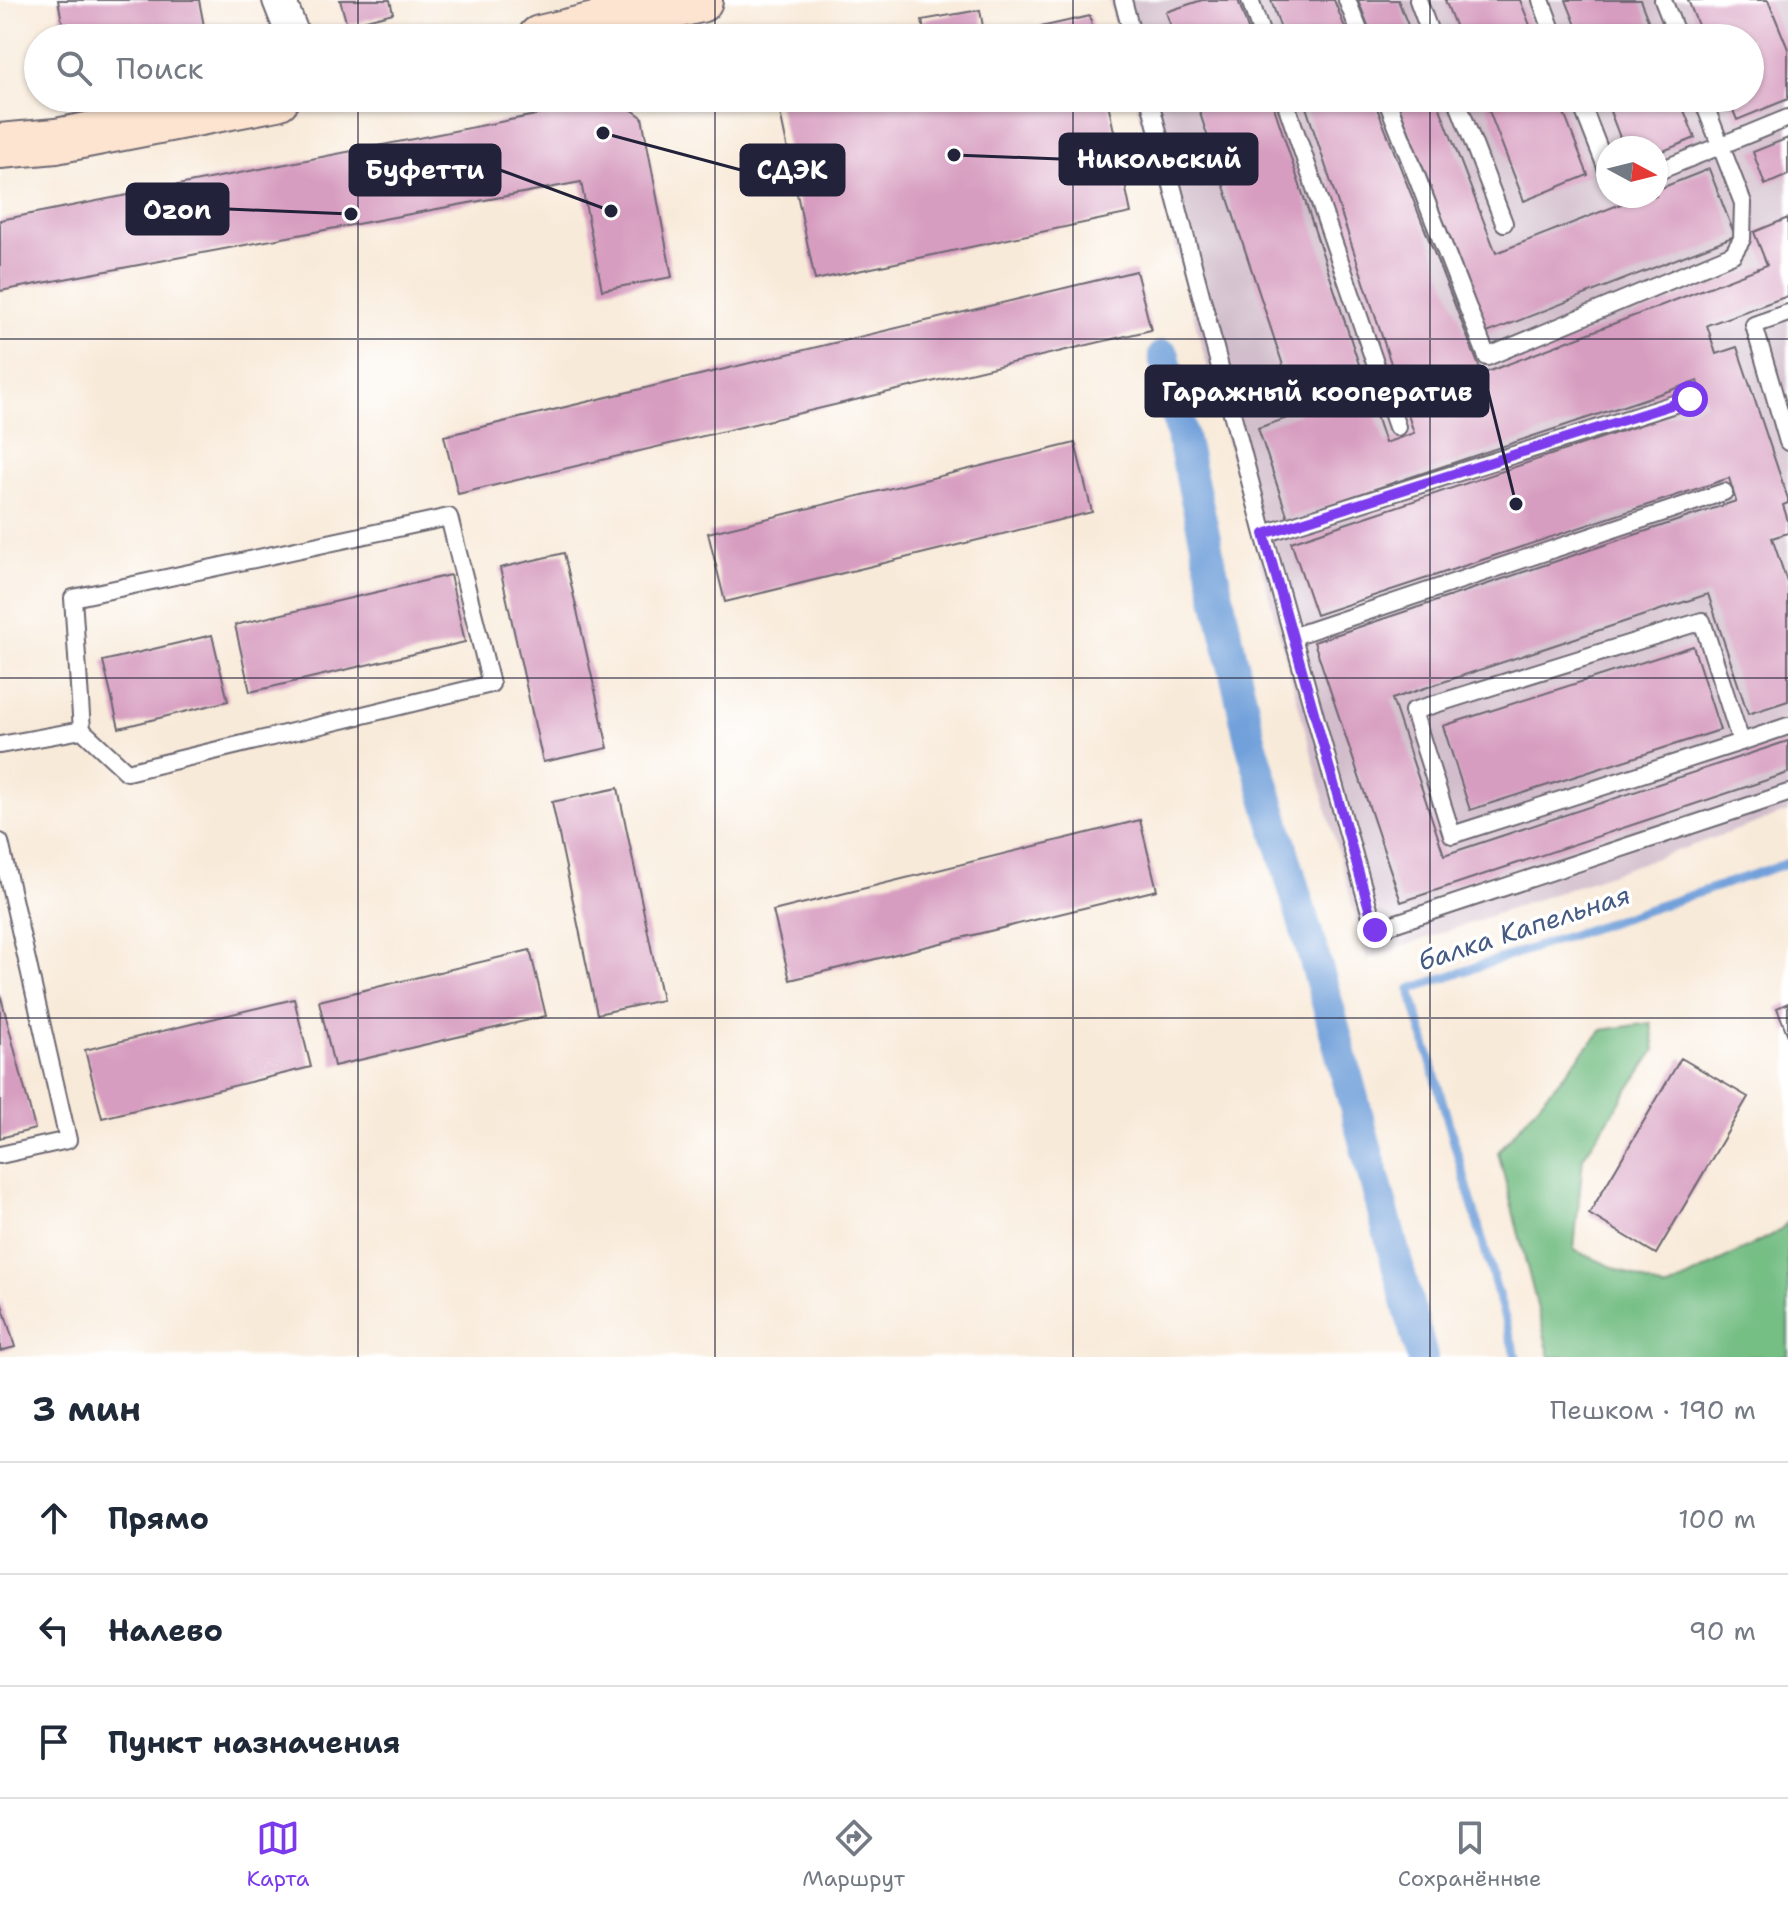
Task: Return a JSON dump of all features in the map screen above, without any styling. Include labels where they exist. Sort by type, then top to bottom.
[{"type":"street","points":[[279,0],[288,24]]},
{"type":"street","points":[[599,24],[700,0]]},
{"type":"street","points":[[0,146],[56,141],[205,112]]},
{"type":"lane","points":[[1123,0],[1129,24]]},
{"type":"lane","points":[[1250,0],[1258,24]]},
{"type":"lane","points":[[1347,0],[1356,24]]},
{"type":"lane","points":[[1418,0],[1427,24]]},
{"type":"lane","points":[[1541,0],[1550,24]]},
{"type":"lane","points":[[1663,0],[1672,24]]},
{"type":"lane","points":[[1153,112],[1264,534],[1375,930],[1788,793]]},
{"type":"lane","points":[[1289,112],[1397,427]]},
{"type":"lane","points":[[1391,112],[1487,357],[1733,254],[1742,239],[1745,225],[1743,203],[1708,112]]},
{"type":"lane","points":[[1461,112],[1504,223]]},
{"type":"lane","points":[[1584,112],[1596,141]]},
{"type":"lane","points":[[1668,167],[1788,118]]},
{"type":"lane","points":[[1787,432],[1754,325],[1788,313]]},
{"type":"lane","points":[[1264,534],[1690,399]]},
{"type":"lane","points":[[1294,636],[1724,492]]},
{"type":"lane","points":[[449,517],[491,684],[127,772],[82,730],[73,598],[449,517]]},
{"type":"lane","points":[[1741,742],[1702,621],[1413,711],[1452,835],[1741,742],[1788,726]]},
{"type":"lane","points":[[0,745],[82,730]]},
{"type":"lane","points":[[0,842],[68,1140],[0,1155]]},
{"type":"shaded area","points":[[1109,0],[1788,0],[1788,812],[1367,959],[1139,112],[1764,112],[1764,24],[1115,24]]},
{"type":"green space","points":[[1651,1023],[1655,1050],[1583,1157],[1574,1250],[1665,1290],[1779,1231],[1788,1222],[1788,1357],[1550,1357],[1498,1152],[1602,1030]]},
{"type":"building","points":[[58,0],[199,0],[204,24],[62,24]]},
{"type":"building","points":[[340,0],[390,0],[393,13],[347,24]]},
{"type":"building","points":[[1202,0],[1238,0],[1246,24],[1170,24],[1166,12]]},
{"type":"building","points":[[1271,0],[1334,0],[1343,24],[1279,24]]},
{"type":"building","points":[[1358,0],[1398,0],[1407,24],[1367,24]]},
{"type":"building","points":[[1445,0],[1520,0],[1529,24],[1454,24]]},
{"type":"building","points":[[1566,0],[1640,0],[1649,24],[1575,24]]},
{"type":"building","points":[[1688,0],[1768,0],[1788,49],[1788,99],[1764,109],[1764,24],[1697,24]]},
{"type":"building","points":[[980,10],[982,24],[923,24],[922,20]]},
{"type":"building","points":[[1090,16],[1091,24],[1054,24]]},
{"type":"building","points":[[551,112],[635,112],[642,117],[672,277],[602,290],[581,182],[0,291],[0,220]]},
{"type":"building","points":[[780,112],[1110,112],[1131,213],[815,280]]},
{"type":"building","points":[[1200,112],[1276,112],[1385,443],[1414,433],[1308,112],[1379,112],[1482,374],[1767,265],[1754,232],[1788,218],[1788,296],[1707,325],[1716,354],[1737,347],[1788,499],[1788,503],[1783,505],[1788,533],[1772,538],[1788,585],[1788,701],[1748,714],[1708,594],[1392,699],[1444,855],[1788,741],[1788,773],[1401,902],[1314,642],[1736,501],[1729,478],[1316,615],[1291,542],[1706,403],[1698,381],[1288,518],[1258,428],[1299,414]]},
{"type":"building","points":[[1401,112],[1441,112],[1496,253],[1610,208],[1668,208],[1668,185],[1709,169],[1735,236],[1487,333]]},
{"type":"building","points":[[1489,112],[1563,112],[1588,175],[1524,201]]},
{"type":"building","points":[[1610,112],[1685,112],[1695,138],[1668,149],[1668,136],[1619,136]]},
{"type":"building","points":[[1734,112],[1756,112],[1737,120]]},
{"type":"building","points":[[1788,138],[1788,175],[1765,185],[1753,152]]},
{"type":"building","points":[[1136,271],[1151,330],[458,494],[444,436]]},
{"type":"building","points":[[1075,443],[1092,512],[725,602],[708,533]]},
{"type":"building","points":[[564,553],[608,748],[543,762],[500,568]]},
{"type":"building","points":[[450,575],[465,642],[250,692],[235,625]]},
{"type":"building","points":[[212,635],[228,701],[119,728],[103,661]]},
{"type":"building","points":[[1693,646],[1720,730],[1470,810],[1443,726]]},
{"type":"building","points":[[618,788],[662,1000],[597,1014],[552,802]]},
{"type":"building","points":[[1140,820],[1157,890],[790,980],[773,911]]},
{"type":"building","points":[[530,950],[546,1016],[334,1066],[319,1001]]},
{"type":"building","points":[[0,993],[35,1129],[0,1138]]},
{"type":"building","points":[[294,999],[311,1067],[102,1118],[85,1050]]},
{"type":"building","points":[[1788,1003],[1788,1036],[1777,1008]]},
{"type":"building","points":[[1681,1058],[1748,1097],[1656,1254],[1589,1214]]},
{"type":"building","points":[[0,1298],[15,1347],[0,1351]]},
{"type":"waterway","points":[[1164,356],[1250,739],[1329,1009],[1422,1357]]},
{"type":"waterway","name":"балка Капельная","points":[[1516,1357],[1410,989],[1788,863]]},
{"type":"place","name":"СДЭК","points":[[603,133]]},
{"type":"place","name":"Никольский","points":[[954,155]]},
{"type":"place","name":"Буфетти","points":[[611,211]]},
{"type":"place","name":"Ozon","points":[[351,214]]},
{"type":"place","name":"Гаражный кооператив","points":[[1516,504]]},
{"type":"route","points":[[1375,930],[1264,534],[1690,399]]}]
